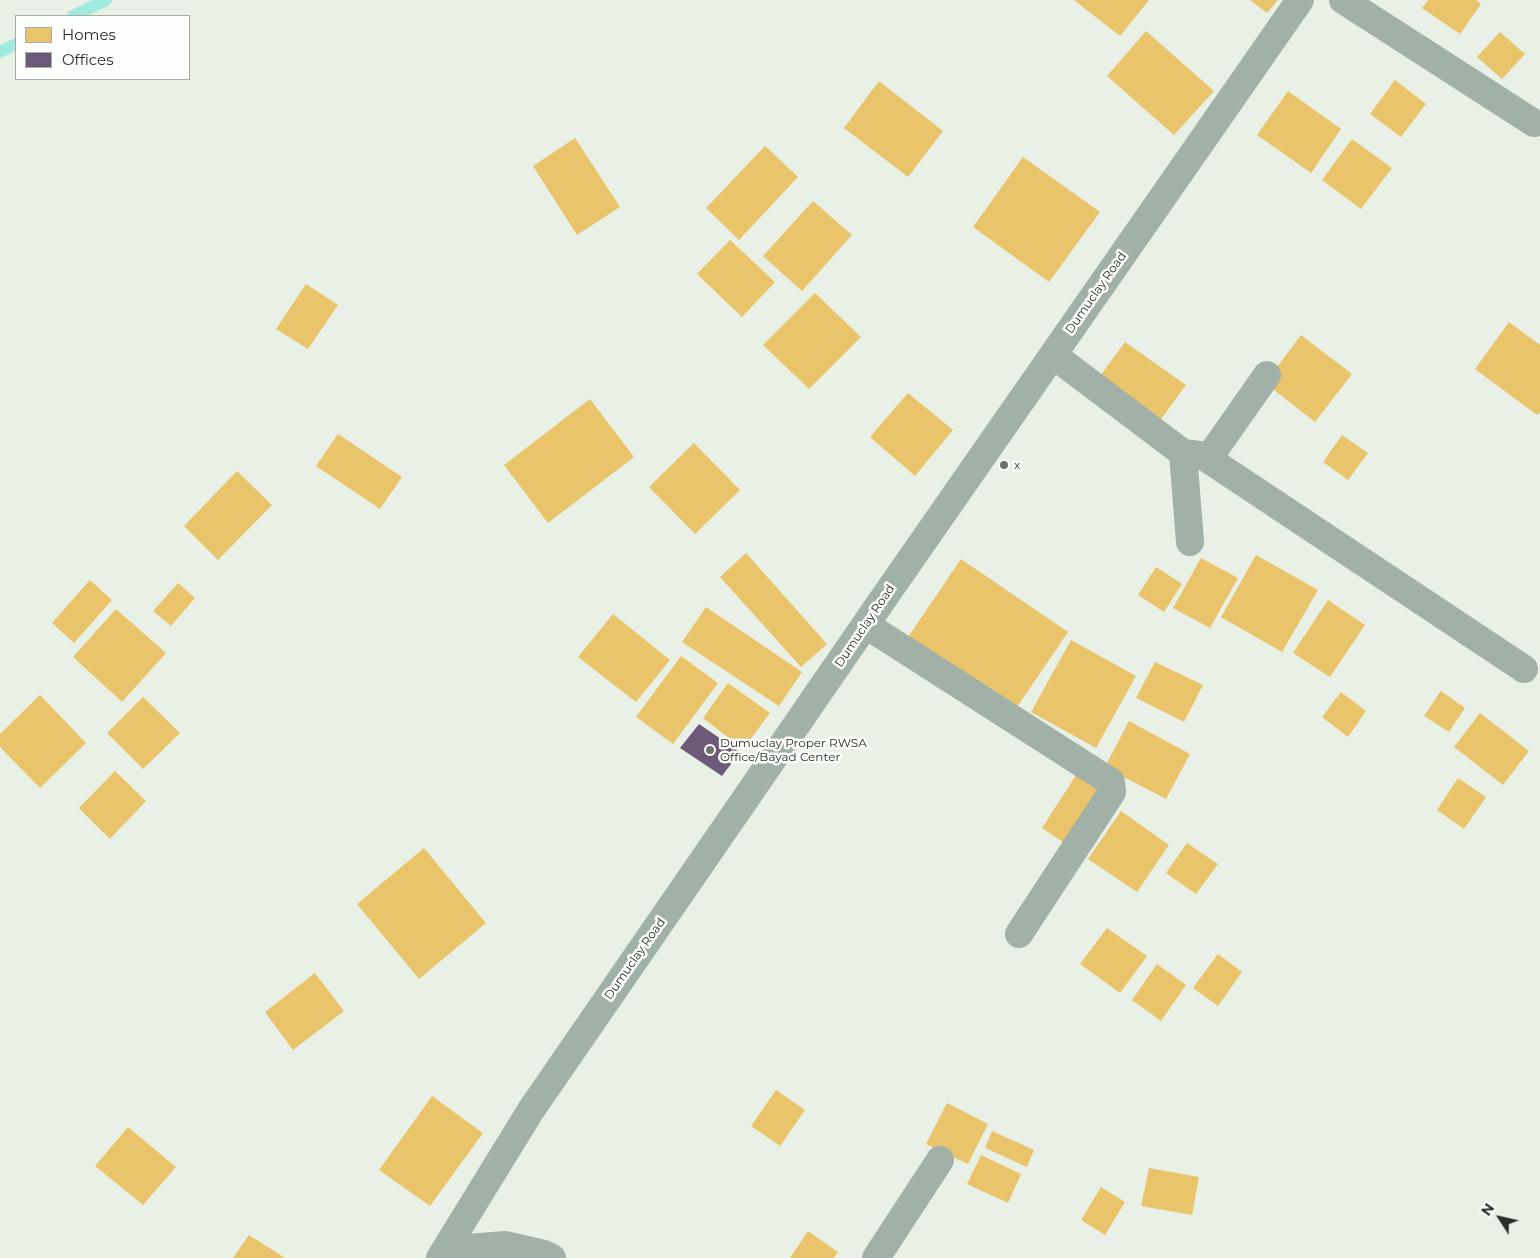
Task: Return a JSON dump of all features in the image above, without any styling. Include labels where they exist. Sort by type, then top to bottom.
[{"type":"street","name":"Dumuclay Road","points":[[442,1254],[531,1110],[1300,0]]},
{"type":"street","points":[[1343,0],[1534,122]]},
{"type":"street","points":[[1053,354],[1195,456],[1524,669]]},
{"type":"street","points":[[1190,542],[1184,480],[1195,456],[1267,375]]},
{"type":"street","points":[[866,625],[1111,782],[1112,792],[1019,934]]},
{"type":"street","points":[[876,1258],[940,1160]]},
{"type":"street","points":[[442,1254],[505,1245],[544,1254],[552,1258]]},
{"type":"building: Homes","points":[[1074,0],[1149,0],[1120,36]]},
{"type":"building: Homes","points":[[1250,0],[1278,0],[1267,13]]},
{"type":"building: Homes","points":[[1428,0],[1476,0],[1481,4],[1460,34],[1422,8]]},
{"type":"building: Homes","points":[[1146,31],[1214,91],[1174,135],[1107,76]]},
{"type":"building: Homes","points":[[1500,32],[1525,54],[1502,79],[1477,57]]},
{"type":"building: Homes","points":[[1395,80],[1426,104],[1401,137],[1370,114]]},
{"type":"building: Homes","points":[[879,81],[943,131],[908,177],[844,128]]},
{"type":"building: Homes","points":[[1288,91],[1341,129],[1311,173],[1257,135]]},
{"type":"building: Homes","points":[[575,138],[620,207],[577,235],[533,166]]},
{"type":"building: Homes","points":[[1352,139],[1392,168],[1361,209],[1322,180]]},
{"type":"building: Homes","points":[[765,146],[798,177],[739,240],[706,208]]},
{"type":"building: Homes","points":[[1023,157],[1100,212],[1049,282],[973,227]]},
{"type":"building: Homes","points":[[813,201],[852,235],[802,291],[763,256]]},
{"type":"building: Homes","points":[[730,240],[775,282],[742,317],[697,274]]},
{"type":"building: Homes","points":[[306,284],[338,305],[308,349],[276,329]]},
{"type":"building: Homes","points":[[815,293],[861,337],[809,389],[763,345]]},
{"type":"building: Homes","points":[[1509,322],[1540,345],[1540,412],[1537,415],[1475,369]]},
{"type":"building: Homes","points":[[1301,335],[1352,374],[1315,422],[1265,383]]},
{"type":"building: Homes","points":[[1125,342],[1186,385],[1156,426],[1095,383]]},
{"type":"building: Homes","points":[[908,393],[953,430],[915,476],[870,437]]},
{"type":"building: Homes","points":[[590,399],[634,457],[548,523],[504,465]]},
{"type":"building: Homes","points":[[338,434],[402,477],[380,509],[316,466]]},
{"type":"building: Homes","points":[[1342,435],[1368,453],[1348,480],[1323,462]]},
{"type":"building: Homes","points":[[694,443],[740,490],[695,534],[649,487]]},
{"type":"building: Homes","points":[[237,471],[272,505],[218,560],[184,526]]},
{"type":"building: Homes","points":[[746,553],[827,644],[801,667],[720,577]]},
{"type":"building: Homes","points":[[1256,555],[1318,590],[1282,652],[1221,617]]},
{"type":"building: Homes","points":[[1201,558],[1238,578],[1210,628],[1173,608]]},
{"type":"building: Homes","points":[[961,559],[1068,632],[1011,716],[904,643]]},
{"type":"building: Homes","points":[[1156,567],[1182,584],[1164,612],[1138,595]]},
{"type":"building: Homes","points":[[90,580],[112,600],[74,643],[52,623]]},
{"type":"building: Homes","points":[[178,583],[195,598],[171,626],[153,611]]},
{"type":"building: Homes","points":[[1328,600],[1365,625],[1330,677],[1293,653]]},
{"type":"building: Homes","points":[[706,607],[802,672],[779,706],[682,642]]},
{"type":"building: Homes","points":[[116,609],[166,653],[122,702],[73,657]]},
{"type":"building: Homes","points":[[613,614],[670,660],[636,702],[578,657]]},
{"type":"building: Homes","points":[[1071,640],[1136,676],[1096,748],[1031,712]]},
{"type":"building: Homes","points":[[681,656],[718,683],[673,744],[636,717]]},
{"type":"building: Homes","points":[[1155,662],[1203,685],[1184,722],[1136,698]]},
{"type":"building: Homes","points":[[728,683],[770,713],[743,749],[703,718]]},
{"type":"building: Homes","points":[[1441,691],[1465,708],[1449,732],[1424,716]]},
{"type":"building: Homes","points":[[1341,692],[1366,711],[1348,737],[1322,717]]},
{"type":"building: Homes","points":[[40,695],[86,743],[40,788],[0,747],[0,734]]},
{"type":"building: Homes","points":[[143,697],[180,733],[143,769],[107,733]]},
{"type":"building: Homes","points":[[1480,713],[1529,751],[1503,785],[1454,747]]},
{"type":"building: Homes","points":[[1129,721],[1190,754],[1166,799],[1105,767]]},
{"type":"building: Homes","points":[[115,771],[146,801],[110,839],[79,808]]},
{"type":"building: Homes","points":[[1078,772],[1106,790],[1070,847],[1042,828]]},
{"type":"building: Homes","points":[[1458,778],[1486,797],[1464,829],[1437,810]]},
{"type":"building: Homes","points":[[1121,811],[1169,845],[1137,892],[1088,859]]},
{"type":"building: Homes","points":[[1187,843],[1218,864],[1196,894],[1166,873]]},
{"type":"building: Homes","points":[[424,848],[486,923],[419,979],[357,904]]},
{"type":"building: Homes","points":[[1107,928],[1147,956],[1120,993],[1080,964]]},
{"type":"building: Homes","points":[[1218,954],[1242,972],[1218,1006],[1193,988]]},
{"type":"building: Homes","points":[[1157,964],[1186,985],[1161,1021],[1132,1000]]},
{"type":"building: Homes","points":[[315,973],[344,1011],[293,1050],[265,1012]]},
{"type":"building: Homes","points":[[776,1090],[805,1110],[780,1146],[751,1126]]},
{"type":"building: Homes","points":[[432,1096],[483,1133],[430,1206],[379,1170]]},
{"type":"building: Homes","points":[[947,1103],[988,1124],[968,1164],[926,1144]]},
{"type":"building: Homes","points":[[128,1127],[176,1167],[143,1205],[95,1166]]},
{"type":"building: Homes","points":[[992,1131],[1034,1150],[1027,1167],[985,1148]]},
{"type":"building: Homes","points":[[981,1155],[1021,1174],[1008,1203],[967,1184]]},
{"type":"building: Homes","points":[[1149,1168],[1199,1177],[1192,1215],[1141,1206]]},
{"type":"building: Homes","points":[[1101,1187],[1125,1202],[1105,1235],[1081,1220]]},
{"type":"building: Homes","points":[[808,1231],[838,1252],[834,1258],[790,1258]]},
{"type":"building: Homes","points":[[249,1235],[285,1258],[233,1258]]},
{"type":"building: Offices","name":"Dumuclay Proper RWSA Office/Bayad Center","points":[[699,724],[740,752],[722,776],[680,748]]},
{"type":"waterway","points":[[75,15],[106,0]]},
{"type":"waterway","points":[[0,52],[15,44]]},
{"type":"place","name":"x","points":[[1004,465]]},
{"type":"place","name":"Dumuclay Proper RWSA Office/Bayad Center","points":[[710,750]]}]
